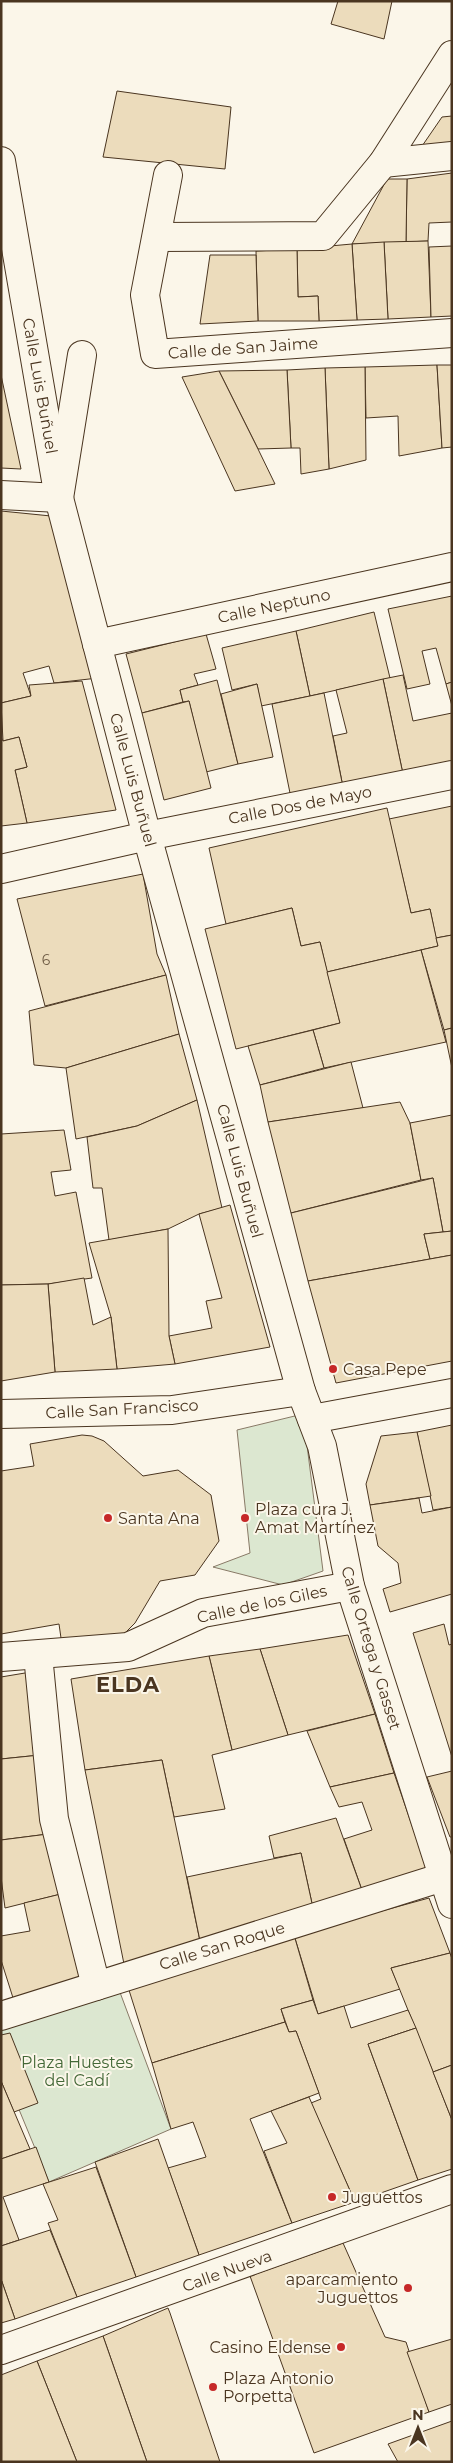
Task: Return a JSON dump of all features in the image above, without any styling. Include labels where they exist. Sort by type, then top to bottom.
[{"type":"street","points":[[158,237],[323,236],[383,163],[452,55]]},
{"type":"street","points":[[383,163],[452,156]]},
{"type":"street","name":"Calle Luis Buñuel","points":[[1,161],[59,498],[147,836],[301,1391]]},
{"type":"street","name":"Calle de San Jaime","points":[[168,175],[158,237],[145,294],[155,354],[452,333]]},
{"type":"street","points":[[1,494],[59,498],[82,355]]},
{"type":"street","name":"Calle Neptuno","points":[[97,644],[452,567]]},
{"type":"street","name":"Calle Dos de Mayo","points":[[1,869],[147,836],[452,775]]},
{"type":"street","name":"Calle San Francisco","points":[[1,1414],[172,1410],[301,1391]]},
{"type":"street","name":"Calle Ortega y Gasset","points":[[301,1391],[322,1446],[350,1586],[452,1904]]},
{"type":"street","points":[[312,1419],[452,1392]]},
{"type":"street","name":"Calle de los Giles","points":[[1,1657],[38,1656],[128,1647],[203,1614],[350,1586]]},
{"type":"street","points":[[38,1656],[54,1819],[96,1986]]},
{"type":"street","name":"Calle San Roque","points":[[1,2016],[443,1877]]},
{"type":"street","name":"Calle Nueva","points":[[1,2350],[452,2189]]},
{"type":"green space","points":[[303,1414],[323,1571],[283,1585],[213,1567],[250,1553],[237,1430]]},
{"type":"green space","name":"Plaza Huestes del Cadí","points":[[115,1979],[171,2129],[49,2182],[1,2066],[1,2016]]},
{"type":"building","points":[[338,1],[392,1],[384,39],[331,24]]},
{"type":"building","points":[[117,91],[231,107],[225,169],[103,157]]},
{"type":"building","points":[[452,116],[452,144],[420,149],[442,117]]},
{"type":"building","points":[[452,173],[452,222],[429,223],[428,241],[406,242],[407,179]]},
{"type":"building","points":[[387,179],[407,179],[406,242],[352,244]]},
{"type":"building","points":[[428,241],[431,317],[388,319],[384,242]]},
{"type":"building","points":[[384,242],[388,319],[357,320],[352,244]]},
{"type":"building","points":[[352,244],[357,320],[319,321],[318,296],[298,297],[297,249]]},
{"type":"building","points":[[452,246],[452,316],[431,317],[429,247]]},
{"type":"building","points":[[297,249],[298,297],[318,296],[319,321],[258,321],[256,251]]},
{"type":"building","points":[[210,255],[256,255],[258,321],[200,324]]},
{"type":"building","points":[[437,365],[442,448],[399,456],[398,416],[366,418],[365,367]]},
{"type":"building","points":[[437,365],[452,365],[452,447],[442,448]]},
{"type":"building","points":[[365,367],[366,460],[329,469],[325,368]]},
{"type":"building","points":[[325,368],[329,469],[301,474],[300,448],[291,448],[287,370]]},
{"type":"building","points":[[287,370],[291,448],[258,449],[219,371]]},
{"type":"building","points":[[219,371],[275,484],[235,491],[182,377]]},
{"type":"building","points":[[1,375],[21,469],[1,468]]},
{"type":"building","points":[[1,511],[51,516],[98,678],[54,683],[49,666],[23,673],[31,696],[1,703]]},
{"type":"building","points":[[452,596],[452,682],[446,684],[436,648],[422,651],[430,684],[407,689],[388,609]]},
{"type":"building","points":[[374,612],[390,678],[310,696],[296,631]]},
{"type":"building","points":[[296,631],[310,696],[261,706],[257,684],[232,690],[222,648]]},
{"type":"building","points":[[206,634],[216,669],[194,674],[198,685],[180,690],[183,702],[142,713],[126,654]]},
{"type":"building","points":[[403,675],[413,721],[452,713],[452,764],[403,774],[383,679]]},
{"type":"building","points":[[383,679],[403,774],[343,787],[333,736],[347,733],[336,690]]},
{"type":"building","points":[[217,680],[238,764],[206,772],[189,701],[183,702],[180,690]]},
{"type":"building","points":[[82,681],[116,810],[27,823],[15,770],[27,767],[19,737],[3,741],[1,703],[31,696],[29,685]]},
{"type":"building","points":[[452,682],[452,706],[446,684]]},
{"type":"building","points":[[257,684],[273,757],[238,764],[221,694]]},
{"type":"building","points":[[324,693],[343,787],[291,798],[272,704]]},
{"type":"building","points":[[189,701],[211,788],[164,800],[142,713]]},
{"type":"building","points":[[1,737],[3,741],[19,737],[27,767],[15,770],[27,823],[1,826]]},
{"type":"building","points":[[452,806],[452,935],[436,938],[430,909],[411,913],[389,819]]},
{"type":"building","points":[[387,808],[411,913],[430,909],[438,946],[327,972],[320,942],[301,946],[292,908],[226,924],[209,848]]},
{"type":"building","points":[[143,874],[157,954],[166,975],[45,1006],[17,899]]},
{"type":"building","points":[[292,908],[301,946],[320,942],[340,1023],[236,1049],[205,929]]},
{"type":"building","points":[[452,935],[452,1028],[444,1030],[421,950],[438,946],[436,938]]},
{"type":"building","points":[[421,950],[446,1042],[324,1068],[313,1030],[340,1023],[327,972]]},
{"type":"building","points":[[166,975],[179,1034],[66,1068],[34,1065],[29,1011]]},
{"type":"building","points":[[452,1028],[452,1068],[444,1030]]},
{"type":"building","points":[[313,1030],[324,1068],[260,1085],[248,1046]]},
{"type":"building","points":[[179,1034],[197,1100],[137,1126],[76,1139],[66,1068]]},
{"type":"building","points":[[351,1062],[363,1108],[268,1122],[260,1085]]},
{"type":"building","points":[[197,1100],[222,1208],[199,1214],[168,1229],[109,1240],[102,1188],[93,1188],[87,1137],[137,1126]]},
{"type":"building","points":[[400,1102],[410,1123],[421,1180],[291,1213],[268,1122]]},
{"type":"building","points":[[452,1115],[452,1231],[443,1232],[433,1178],[421,1180],[410,1123]]},
{"type":"building","points":[[64,1130],[71,1170],[51,1172],[55,1196],[76,1192],[92,1278],[48,1284],[1,1285],[1,1134]]},
{"type":"building","points":[[433,1178],[443,1232],[424,1234],[430,1259],[308,1281],[291,1213]]},
{"type":"building","points":[[230,1205],[270,1347],[175,1364],[169,1336],[212,1328],[206,1301],[222,1298],[199,1214]]},
{"type":"building","points":[[168,1229],[169,1336],[175,1364],[117,1369],[111,1317],[89,1243]]},
{"type":"building","points":[[452,1231],[452,1255],[430,1259],[424,1234]]},
{"type":"building","points":[[452,1255],[452,1361],[336,1383],[308,1281]]},
{"type":"building","points":[[84,1278],[93,1325],[111,1317],[117,1369],[55,1372],[48,1284]]},
{"type":"building","points":[[48,1284],[55,1372],[1,1381],[1,1285]]},
{"type":"building","points":[[452,1425],[452,1507],[433,1510],[417,1432]]},
{"type":"building","points":[[417,1432],[431,1496],[370,1505],[366,1484],[381,1436]]},
{"type":"building","name":"Santa Ana","points":[[82,1435],[92,1436],[104,1441],[143,1476],[178,1470],[211,1495],[219,1541],[195,1575],[160,1581],[135,1623],[123,1635],[62,1645],[59,1624],[1,1634],[1,1471],[34,1466],[30,1444]]},
{"type":"building","points":[[419,1498],[422,1513],[452,1507],[452,1594],[390,1612],[383,1589],[401,1583],[398,1563],[378,1546],[370,1505]]},
{"type":"building","points":[[444,1624],[449,1645],[452,1644],[452,1757],[413,1633]]},
{"type":"building","points":[[348,1635],[375,1714],[288,1735],[260,1649]]},
{"type":"building","points":[[260,1649],[288,1735],[232,1750],[209,1656]]},
{"type":"building","points":[[209,1656],[232,1750],[212,1755],[225,1809],[174,1817],[162,1760],[85,1770],[71,1679]]},
{"type":"building","points":[[31,1672],[40,1755],[1,1759],[1,1677]]},
{"type":"building","points":[[375,1714],[394,1773],[330,1787],[307,1731]]},
{"type":"building","points":[[40,1755],[48,1834],[1,1840],[1,1759]]},
{"type":"building","points":[[162,1760],[200,1941],[124,1964],[85,1770]]},
{"type":"building","points":[[452,1771],[452,1837],[450,1837],[427,1777]]},
{"type":"building","points":[[394,1773],[428,1872],[363,1893],[344,1839],[372,1830],[362,1802],[339,1807],[330,1787]]},
{"type":"building","points":[[336,1818],[363,1893],[313,1908],[301,1853],[274,1858],[269,1836]]},
{"type":"building","points":[[48,1834],[65,1893],[5,1908],[1,1877],[1,1840]]},
{"type":"building","points":[[301,1853],[313,1908],[200,1941],[187,1877]]},
{"type":"building","points":[[65,1893],[89,1978],[14,2001],[1,1960],[1,1936],[30,1931],[24,1903]]},
{"type":"building","points":[[429,1898],[450,1953],[391,1968],[400,1989],[318,2014],[294,1935]]},
{"type":"building","points":[[294,1935],[313,2000],[281,2009],[285,2022],[152,2063],[128,1987]]},
{"type":"building","points":[[450,1953],[452,1959],[452,2065],[433,2072],[391,1968]]},
{"type":"building","points":[[313,2000],[318,2014],[344,2006],[351,2028],[408,2010],[416,2028],[368,2044],[418,2180],[355,2202],[311,2103],[321,2099],[296,2031],[289,2032],[281,2009]]},
{"type":"building","points":[[285,2022],[289,2032],[296,2031],[319,2093],[250,2119],[292,2223],[199,2255],[168,2168],[206,2157],[193,2122],[171,2129],[152,2063]]},
{"type":"building","points":[[416,2028],[452,2120],[452,2169],[418,2180],[368,2044]]},
{"type":"building","points":[[10,2033],[38,2103],[14,2112],[1,2081],[1,2035]]},
{"type":"building","points":[[452,2065],[452,2120],[433,2072]]},
{"type":"building","points":[[1,2081],[30,2149],[1,2159]]},
{"type":"building","points":[[309,2097],[355,2202],[292,2223],[264,2151],[287,2143],[271,2111]]},
{"type":"building","points":[[158,2139],[199,2255],[136,2277],[95,2162]]},
{"type":"building","points":[[36,2147],[49,2182],[3,2197],[19,2240],[1,2246],[1,2159]]},
{"type":"building","points":[[96,2167],[136,2277],[77,2297],[48,2223],[58,2220],[43,2184]]},
{"type":"building","points":[[50,2230],[77,2297],[15,2319],[1,2279],[1,2246]]},
{"type":"building","name":"Casino Eldense","points":[[343,2243],[385,2337],[406,2342],[429,2412],[314,2453],[250,2276]]},
{"type":"building","points":[[1,2279],[15,2319],[1,2323]]},
{"type":"building","points":[[168,2308],[220,2462],[147,2462],[103,2336]]},
{"type":"building","points":[[103,2336],[147,2462],[77,2462],[37,2361]]},
{"type":"building","points":[[452,2339],[452,2404],[429,2412],[407,2352]]},
{"type":"building","points":[[37,2361],[77,2462],[1,2462],[1,2375]]},
{"type":"building","points":[[452,2421],[452,2462],[398,2462],[388,2444]]},
{"type":"place","name":"Casa Pepe","points":[[333,1369]]},
{"type":"place","name":"Santa Ana","points":[[108,1518]]},
{"type":"place","name":"Plaza cura J. Amat Martínez","points":[[245,1518]]},
{"type":"place","name":"Juguettos","points":[[332,2197]]},
{"type":"place","name":"aparcamiento Juguettos","points":[[408,2288]]},
{"type":"place","name":"Casino Eldense","points":[[341,2347]]},
{"type":"place","name":"Plaza Antonio Porpetta","points":[[213,2387]]},
{"type":"district","name":"ELDA","points":[[128,1684]]}]
